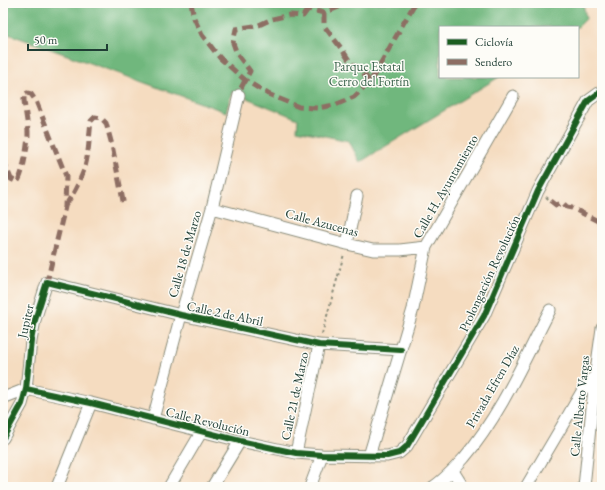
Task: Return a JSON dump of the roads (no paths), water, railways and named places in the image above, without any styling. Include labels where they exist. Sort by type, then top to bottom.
[{"type":"street","name":"Prolongación Revolución","points":[[387,456],[399,453],[407,446],[468,344],[484,316],[538,192],[588,101],[599,93],[602,93]]},
{"type":"street","name":"Calle 18 de Marzo","points":[[153,419],[212,208],[239,95]]},
{"type":"street","name":"Calle H. Ayuntamiento","points":[[369,456],[413,309],[426,247],[513,96]]},
{"type":"street","points":[[347,244],[357,196]]},
{"type":"street","name":"Calle Azucenas","points":[[212,208],[373,250],[400,250],[426,247]]},
{"type":"street","name":"Calle 2 de Abril","points":[[47,282],[181,315],[321,340],[400,350]]},
{"type":"street","name":"Jupiter","points":[[3,438],[22,404],[26,389],[31,341],[35,320],[47,282]]},
{"type":"street","name":"Privada Efren Díaz","points":[[433,487],[453,471],[494,416],[550,310]]},
{"type":"street","name":"Calle Alberto Vargas","points":[[584,487],[598,379],[602,328]]},
{"type":"street","name":"Calle 21 de Marzo","points":[[296,453],[321,340]]},
{"type":"street","points":[[526,487],[588,381],[598,379]]},
{"type":"street","name":"Calle Revolución","points":[[26,389],[91,403],[240,441],[296,453],[387,456]]},
{"type":"street","points":[[3,398],[26,389]]},
{"type":"street","points":[[57,487],[91,403]]},
{"type":"street","points":[[169,487],[202,431]]},
{"type":"street","points":[[212,487],[240,441]]},
{"type":"street","points":[[310,487],[322,455]]},
{"type":"street","points":[[453,471],[463,487]]},
{"type":"park label","name":"Parque Estatal Cerro del Fortín","points":[[369,74]]}]
